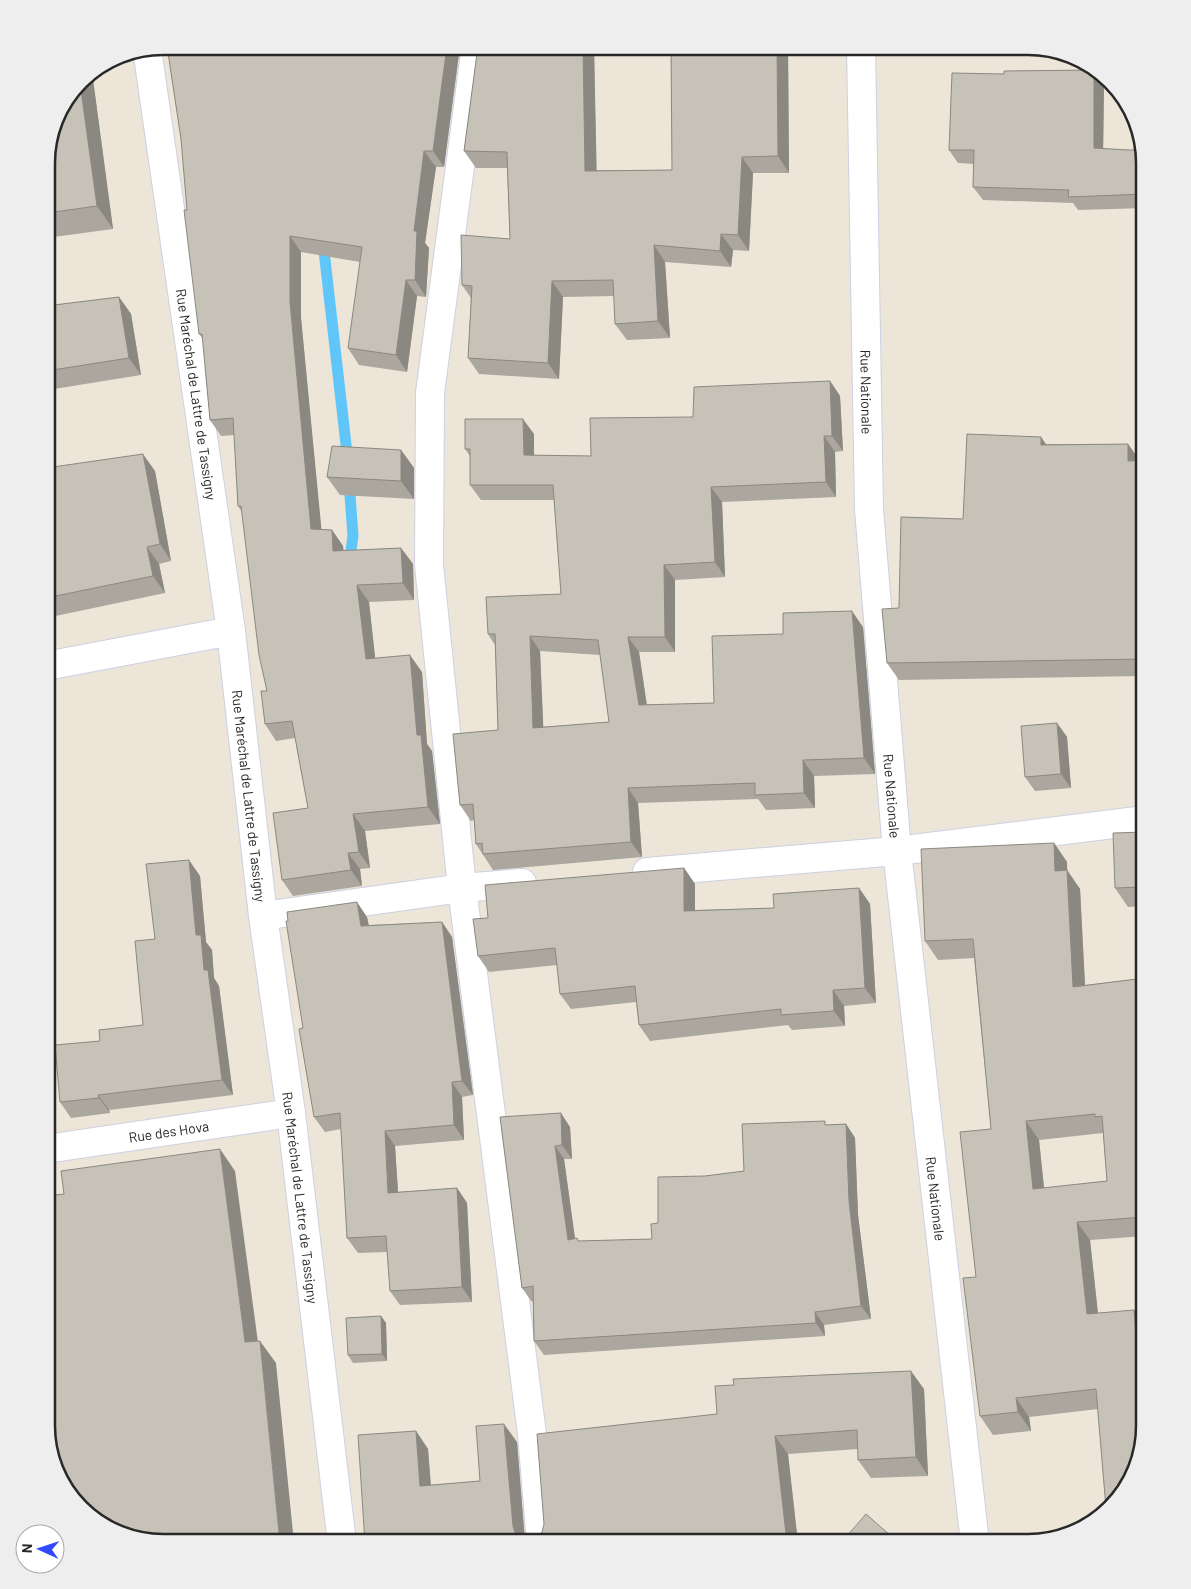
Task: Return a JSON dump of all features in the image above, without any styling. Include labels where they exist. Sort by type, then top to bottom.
[{"type":"street","points":[[475,55],[430,394],[429,565],[462,888],[532,1434],[540,1534]]},
{"type":"street","name":"Rue Nationale","points":[[861,55],[869,509],[897,851],[974,1534]]},
{"type":"street","name":"Rue Maréchal de Lattre de Tassigny","points":[[148,56],[232,632],[263,916],[291,1113],[341,1534]]},
{"type":"street","points":[[55,664],[232,632]]},
{"type":"street","points":[[620,875],[897,851],[1136,821]]},
{"type":"street","points":[[263,916],[462,888],[551,881]]},
{"type":"street","name":"Rue des Hova","points":[[55,1148],[291,1113]]},
{"type":"building","points":[[168,55],[446,55],[433,151],[424,151],[414,231],[417,231],[415,280],[406,280],[396,355],[348,348],[362,247],[290,236],[290,302],[311,529],[332,530],[333,551],[401,548],[403,583],[357,585],[366,659],[410,655],[417,735],[421,735],[428,807],[353,814],[359,852],[348,853],[351,870],[282,880],[273,813],[308,808],[292,721],[265,724],[261,691],[267,691],[259,655],[241,506],[238,506],[233,418],[210,420],[202,334],[199,334],[184,210],[187,210],[181,139]]},
{"type":"building","points":[[477,55],[583,55],[585,171],[672,170],[671,55],[777,55],[778,156],[742,157],[738,235],[721,234],[720,251],[654,245],[658,321],[615,324],[613,280],[552,281],[548,363],[468,358],[472,286],[462,285],[461,235],[510,239],[507,152],[464,151]]},
{"type":"building","points":[[1084,70],[1094,77],[1094,148],[1135,150],[1136,194],[1068,197],[1069,190],[973,187],[974,150],[949,150],[952,73],[1004,74],[1004,71]]},
{"type":"building","points":[[81,93],[97,206],[55,212],[55,156],[59,135],[69,109]]},
{"type":"building","points":[[119,297],[129,358],[55,370],[55,305]]},
{"type":"building","points":[[830,381],[832,436],[824,436],[826,482],[711,487],[715,562],[664,565],[665,637],[628,637],[639,705],[714,703],[712,636],[783,634],[783,613],[852,611],[864,758],[803,760],[804,793],[755,795],[755,783],[628,788],[631,842],[483,854],[482,843],[476,844],[473,804],[460,805],[453,734],[498,730],[495,634],[488,634],[486,597],[561,594],[553,485],[470,485],[470,449],[465,449],[465,419],[523,419],[524,455],[591,456],[590,418],[693,417],[694,387]],"holes":[[[530,636],[598,640],[609,722],[533,728]]]},
{"type":"building","points":[[967,434],[1041,437],[1041,445],[1128,444],[1128,461],[1136,461],[1136,659],[887,663],[882,609],[899,608],[901,517],[963,519]]},
{"type":"building","points":[[332,446],[401,450],[401,481],[327,477]]},
{"type":"building","points":[[143,454],[160,544],[147,547],[153,576],[55,596],[55,467]]},
{"type":"building","points":[[1057,723],[1061,774],[1025,777],[1021,726]]},
{"type":"building","points":[[1136,832],[1136,887],[1115,888],[1113,833]]},
{"type":"building","points":[[1054,843],[1055,871],[1067,870],[1073,987],[1136,979],[1136,1218],[1077,1222],[1087,1314],[1134,1310],[1136,1334],[1135,1440],[1128,1467],[1122,1480],[1105,1501],[1096,1389],[1016,1398],[1018,1412],[980,1416],[963,1278],[976,1277],[960,1132],[991,1129],[973,939],[925,941],[921,849]],"holes":[[[1095,1114],[1095,1117],[1102,1116],[1107,1181],[1033,1189],[1026,1121]]]},
{"type":"building","points":[[189,860],[196,935],[201,935],[204,970],[208,970],[222,1080],[98,1095],[99,1098],[60,1102],[55,1045],[100,1041],[99,1030],[143,1025],[135,941],[155,939],[146,864]]},
{"type":"building","points":[[684,868],[684,911],[774,908],[773,894],[859,888],[865,988],[833,990],[834,1011],[781,1015],[781,1009],[639,1025],[635,986],[560,994],[555,948],[478,956],[473,919],[488,918],[485,885]]},
{"type":"building","points":[[357,902],[361,926],[442,922],[462,1081],[452,1082],[454,1125],[385,1131],[388,1193],[457,1188],[462,1287],[390,1291],[386,1236],[347,1238],[340,1113],[314,1117],[299,1029],[303,1028],[286,921],[288,921],[287,912]]},
{"type":"building","points":[[561,1113],[562,1145],[555,1146],[568,1240],[577,1238],[578,1241],[652,1239],[651,1224],[658,1223],[658,1177],[705,1176],[744,1171],[742,1124],[825,1121],[825,1125],[846,1124],[849,1201],[861,1306],[815,1312],[816,1323],[534,1341],[533,1286],[522,1288],[500,1117]]},
{"type":"building","points":[[220,1149],[245,1342],[260,1341],[279,1534],[163,1534],[135,1530],[109,1520],[97,1512],[69,1480],[59,1454],[55,1426],[55,1195],[64,1194],[61,1171]]},
{"type":"building","points":[[381,1316],[382,1354],[348,1355],[346,1318]]},
{"type":"building","points":[[911,1371],[916,1457],[858,1460],[857,1430],[775,1436],[786,1534],[540,1534],[544,1524],[537,1434],[717,1414],[715,1386],[734,1385],[733,1379]]},
{"type":"building","points":[[504,1424],[515,1533],[364,1534],[358,1435],[416,1431],[420,1486],[480,1481],[476,1426]]},
{"type":"building","points":[[866,1514],[889,1534],[849,1534]]},
{"type":"waterway","points":[[323,242],[348,462]]},
{"type":"waterway","points":[[349,481],[353,536],[349,564]]}]
